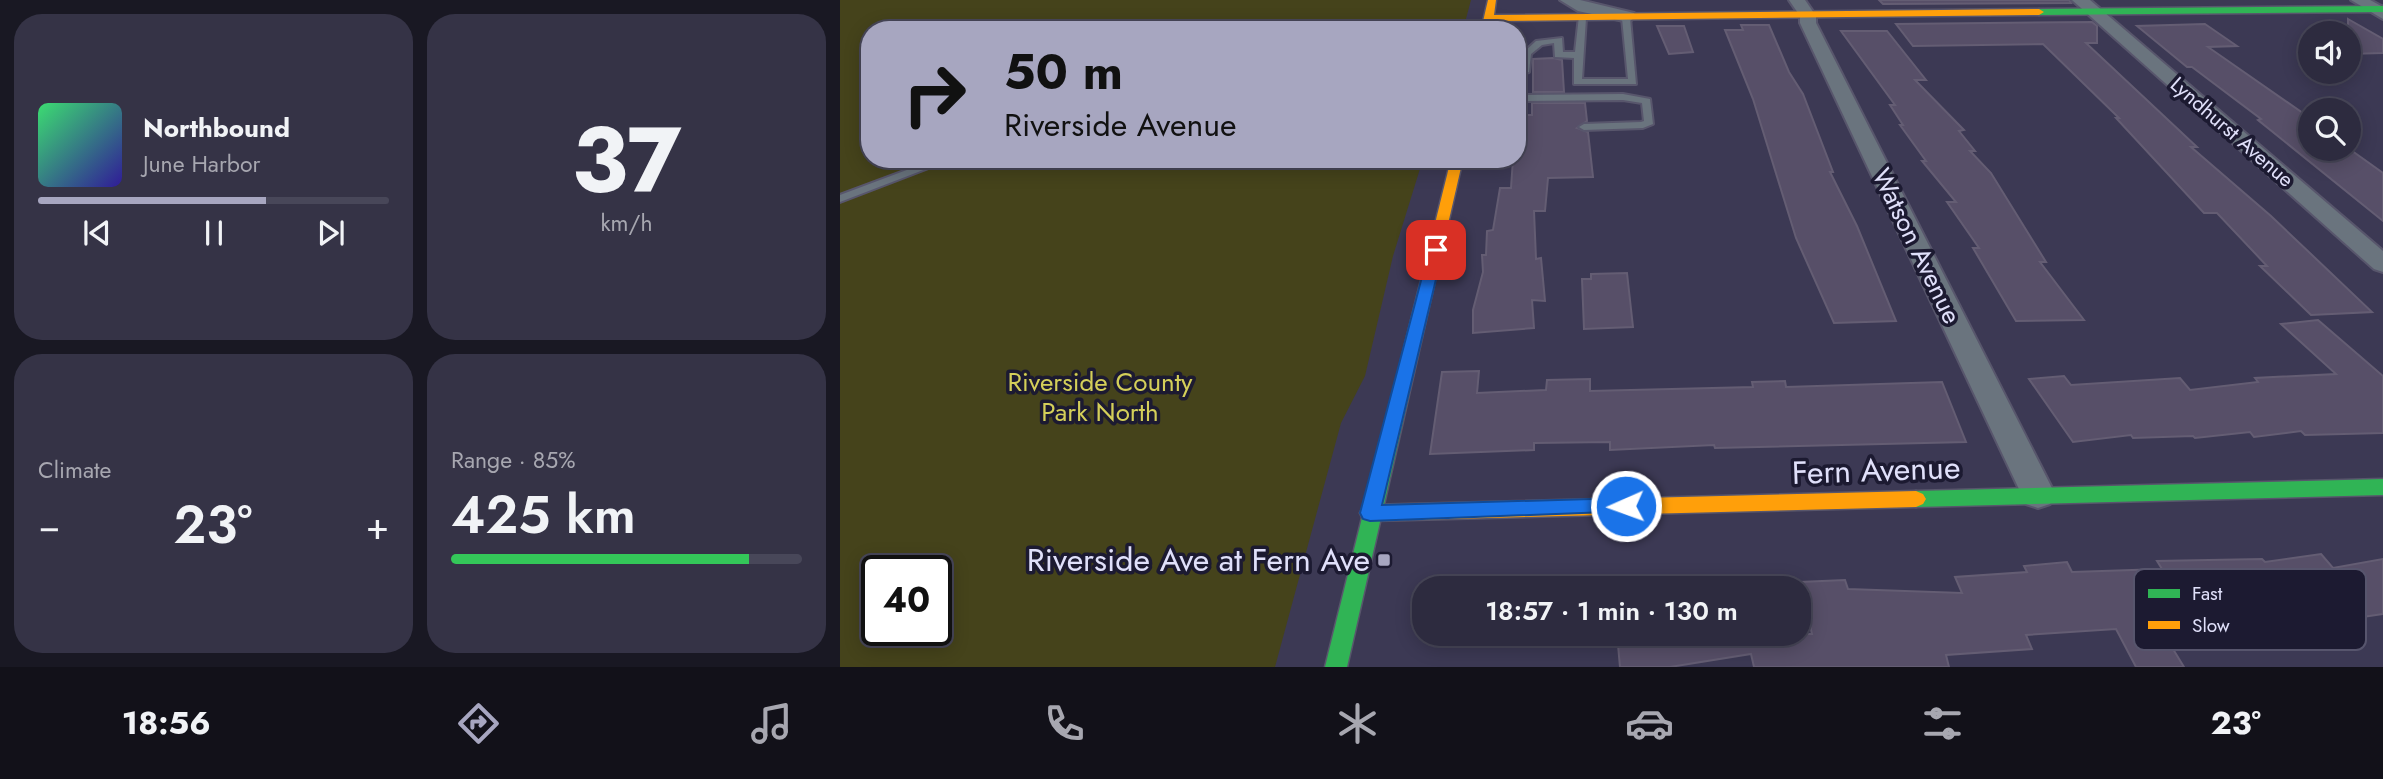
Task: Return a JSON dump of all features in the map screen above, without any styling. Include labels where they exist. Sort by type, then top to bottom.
[{"type":"street","points":[[1488,21],[1492,0]]},
{"type":"street","points":[[1494,21],[1533,0]]},
{"type":"street","points":[[1567,0],[1584,8],[1631,18]]},
{"type":"street","points":[[2359,0],[2380,11]]},
{"type":"street","points":[[1526,22],[1802,8],[2087,6],[2380,11]]},
{"type":"street","name":"Lyndhurst Avenue","points":[[2087,6],[2383,264]]},
{"type":"street","name":"Watson Avenue","points":[[1802,8],[2038,494]]},
{"type":"street","points":[[1336,667],[1370,513],[1455,168]]},
{"type":"street","name":"Fern Avenue","points":[[1370,513],[2383,487]]},
{"type":"lane","points":[[1582,18],[1577,82],[1633,82],[1631,18]]},
{"type":"lane","points":[[1526,59],[1527,53],[1539,43],[1559,40],[1558,55],[1578,55]]},
{"type":"lane","points":[[1526,98],[1623,97],[1647,101],[1649,122],[1643,125],[1584,127]]},
{"type":"lane","points":[[840,199],[923,168]]},
{"type":"green space","name":"Riverside County Park North","points":[[840,0],[1471,0],[1465,21],[861,21],[861,168],[1420,168],[1393,256],[1365,376],[1341,423],[1275,667],[840,667]]},
{"type":"building","points":[[1879,0],[2069,0],[2071,3],[1883,4]]},
{"type":"building","points":[[2092,22],[2097,26],[2097,43],[2086,43],[2197,147],[2191,147],[2271,216],[2372,312],[2311,315],[2260,266],[2267,266],[2217,213],[2204,213],[2116,118],[2119,118],[2043,44],[1913,46],[1896,24]]},
{"type":"building","points":[[2205,24],[2237,46],[2208,47],[2298,110],[2298,152],[2258,120],[2261,119],[2192,67],[2187,67],[2137,26]]},
{"type":"building","points":[[1741,25],[1769,25],[1789,72],[1803,94],[1833,172],[1830,172],[1857,226],[1896,321],[1834,323],[1796,238],[1753,99],[1725,30],[1743,30]]},
{"type":"building","points":[[1657,26],[1684,26],[1693,52],[1669,54]]},
{"type":"building","points":[[2361,26],[2383,39],[2383,53],[2361,54]]},
{"type":"building","points":[[1841,31],[1887,31],[1926,80],[1915,80],[1964,130],[1959,131],[1975,151],[1970,151],[1991,173],[2046,262],[2040,262],[2084,320],[2016,321],[1973,248],[1979,248],[1947,202],[1956,202],[1922,161],[1926,161],[1900,125],[1903,125],[1890,105],[1895,105]]},
{"type":"building","points":[[1533,59],[1562,60],[1564,92],[1533,92]]},
{"type":"building","points":[[1532,103],[1585,103],[1587,121],[1577,128],[1588,132],[1593,177],[1548,178],[1545,211],[1534,211],[1536,259],[1541,258],[1545,301],[1532,300],[1534,328],[1473,333],[1473,310],[1483,272],[1482,255],[1486,255],[1487,231],[1493,230],[1500,188],[1511,188],[1512,168],[1526,168],[1526,115],[1532,115]]},
{"type":"building","points":[[2361,157],[2383,173],[2383,221],[2309,161],[2361,161]]},
{"type":"building","points":[[1627,273],[1633,327],[1584,329],[1582,279],[1591,279],[1591,274]]},
{"type":"building","points":[[2318,320],[2383,376],[2383,433],[2305,435],[2301,431],[2254,437],[2250,432],[2195,438],[2133,438],[2131,435],[2073,442],[2029,379],[2064,376],[2071,385],[2180,378],[2190,390],[2258,382],[2255,378],[2336,374],[2281,324]]},
{"type":"building","points":[[1479,371],[1477,393],[1546,390],[1547,380],[1590,379],[1590,391],[1753,387],[1752,382],[1785,381],[1786,387],[1942,382],[1966,442],[1715,448],[1714,445],[1610,450],[1610,442],[1534,443],[1534,450],[1430,454],[1442,372]]},
{"type":"building","points":[[2321,554],[2333,568],[2383,559],[2383,614],[2366,616],[2366,569],[2162,569],[2157,561],[2262,559],[2265,562]]},
{"type":"building","points":[[2067,562],[2072,572],[2134,570],[2134,650],[2174,650],[2184,667],[2136,667],[2116,629],[2026,635],[2032,649],[1946,655],[1949,667],[1754,667],[1751,654],[1670,667],[1620,667],[1618,646],[1811,646],[1811,582],[1845,580],[1848,589],[1962,593],[1955,577],[2027,572],[2024,566]]},
{"type":"traffic: fast","points":[[2039,12],[2383,9]]},
{"type":"traffic: fast","points":[[1336,667],[1429,276]]},
{"type":"traffic: fast","points":[[1916,499],[2383,487]]},
{"type":"traffic: slow","points":[[1488,21],[1492,0]]},
{"type":"traffic: slow","points":[[1489,18],[2039,12]]},
{"type":"traffic: slow","points":[[1429,276],[1455,168]]},
{"type":"traffic: slow","points":[[1370,513],[1916,499]]},
{"type":"place","name":"Riverside Ave at Fern Ave","points":[[1384,560]]},
{"type":"route","points":[[1436,250],[1370,513],[1626,506]]}]
